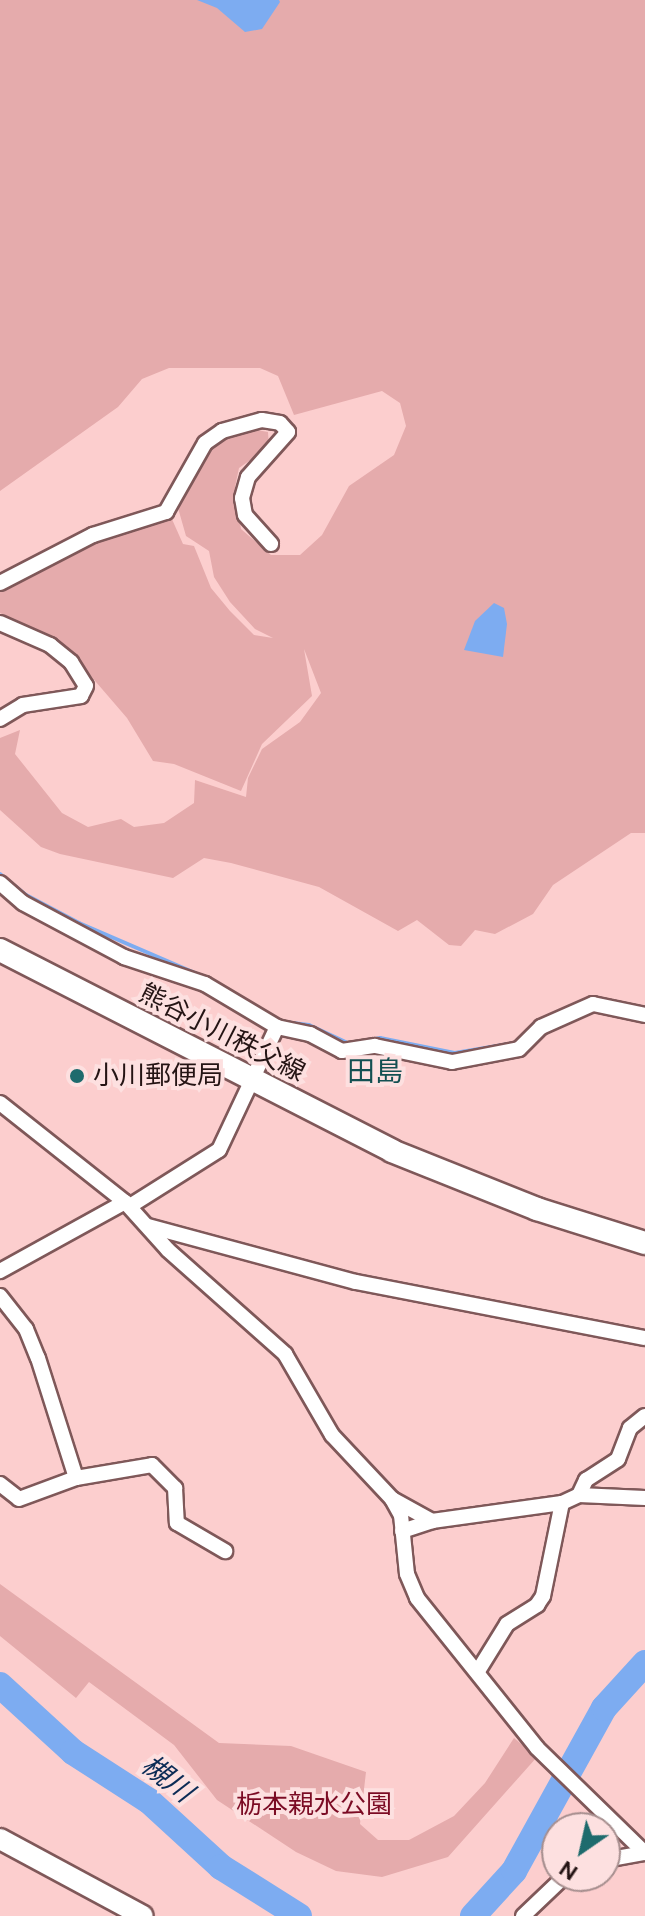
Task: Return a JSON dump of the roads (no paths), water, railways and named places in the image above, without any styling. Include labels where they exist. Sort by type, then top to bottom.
[{"type":"main road","name":"熊谷小川秩父線","points":[[0,950],[420,1163],[645,1243]]},
{"type":"street","points":[[0,583],[93,535],[166,512],[205,443],[222,431],[262,420],[280,423],[288,432],[248,477],[242,498],[245,515],[271,544]]},
{"type":"street","points":[[0,623],[50,645],[71,662],[86,686],[81,696],[23,705],[0,719]]},
{"type":"street","points":[[0,883],[71,929],[124,957],[205,984],[277,1027],[310,1034],[342,1051],[375,1046],[452,1062],[519,1049],[541,1027],[593,1004],[645,1015]]},
{"type":"street","points":[[0,1271],[127,1204],[219,1150],[255,1082],[277,1027]]},
{"type":"street","points":[[0,1103],[127,1204],[168,1250],[285,1354],[332,1435],[392,1499],[432,1521]]},
{"type":"street","points":[[148,1226],[356,1282],[645,1338]]},
{"type":"street","points":[[0,1296],[26,1329],[76,1478]]},
{"type":"street","points":[[579,1495],[586,1480],[625,1450],[630,1428],[645,1416]]},
{"type":"street","points":[[0,1484],[19,1499],[76,1478],[152,1465],[175,1488],[177,1523],[225,1551]]},
{"type":"street","points":[[402,1531],[432,1521],[562,1503],[579,1495],[645,1498]]},
{"type":"street","points":[[392,1499],[402,1531],[407,1574],[417,1598],[537,1748],[597,1812]]},
{"type":"street","points":[[478,1671],[507,1624],[543,1596],[562,1503]]},
{"type":"street","points":[[621,1836],[644,1853]]},
{"type":"street","points":[[0,1839],[143,1916]]},
{"type":"street","points":[[621,1857],[644,1853]]},
{"type":"street","points":[[523,1916],[548,1892]]},
{"type":"water","points":[[197,0],[280,2],[262,29],[245,32],[217,8]]},
{"type":"water","points":[[494,603],[504,608],[507,624],[503,657],[464,650],[475,621]]},
{"type":"waterway","points":[[0,874],[26,895],[79,923],[200,975]]},
{"type":"waterway","points":[[208,979],[249,1002]]},
{"type":"waterway","points":[[284,1022],[309,1025],[350,1044],[380,1038],[455,1053],[515,1043]]},
{"type":"waterway","name":"槻川","points":[[473,1916],[514,1871],[604,1708],[645,1663]]},
{"type":"waterway","name":"槻川","points":[[0,1685],[73,1752],[149,1801],[221,1867],[299,1916]]},
{"type":"place","name":"小川郵便局","points":[[77,1076]]},
{"type":"district","name":"田島","points":[[375,1072]]},
{"type":"park label","name":"栃本親水公園","points":[[314,1805]]}]
